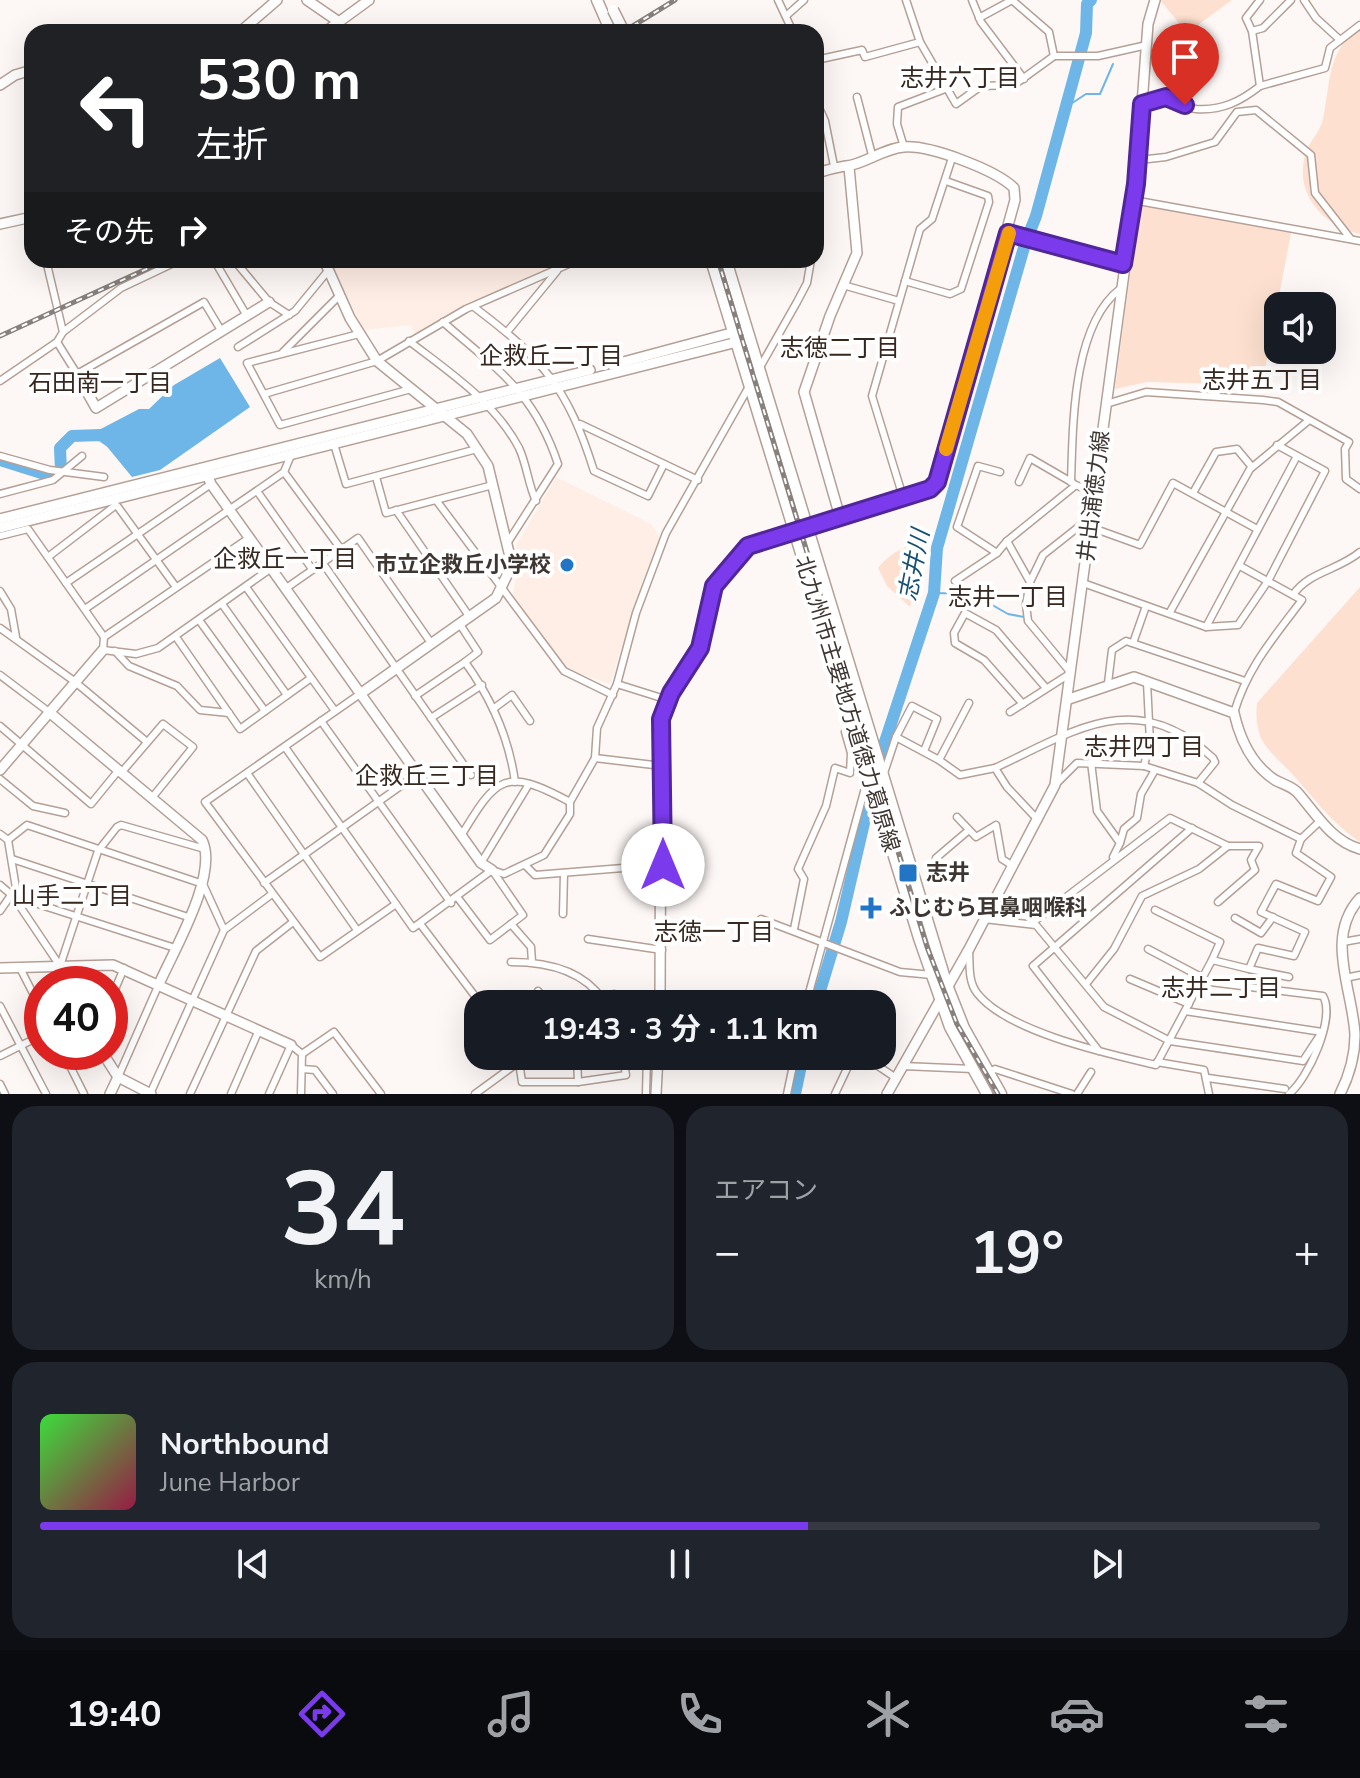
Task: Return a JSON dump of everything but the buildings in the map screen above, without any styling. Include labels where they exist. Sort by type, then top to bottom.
[{"type":"main road","points":[[597,0],[608,8]]},
{"type":"main road","name":"北九州市主要地方道徳力葛原線","points":[[713,268],[795,532],[861,730],[882,779],[947,985],[1001,1094]]},
{"type":"main road","name":"北九州市主要地方道徳力葛原線","points":[[728,268],[806,528],[861,730],[869,773],[932,975],[950,1027],[987,1094]]},
{"type":"street","points":[[249,24],[277,0]]},
{"type":"street","points":[[307,0],[339,22]]},
{"type":"street","points":[[336,24],[369,0]]},
{"type":"street","points":[[778,0],[790,24]]},
{"type":"street","points":[[786,16],[804,0]]},
{"type":"street","points":[[906,0],[920,42],[956,104],[981,86],[1014,85],[1054,56],[1098,56],[1147,45]]},
{"type":"street","points":[[972,0],[979,18],[1024,79]]},
{"type":"street","points":[[979,18],[1012,0],[1049,32],[1054,56]]},
{"type":"street","name":"井出浦徳力線","points":[[887,1094],[969,949],[1055,785],[1069,699],[1093,493],[1139,160],[1147,45],[1155,0]]},
{"type":"street","points":[[1260,0],[1246,18],[1252,31],[1260,86]]},
{"type":"street","points":[[1252,31],[1263,28],[1291,0]]},
{"type":"street","points":[[1304,0],[1316,18],[1340,40]]},
{"type":"street","points":[[1142,104],[1166,97],[1195,109],[1239,103],[1260,86],[1285,82],[1325,68],[1330,48],[1360,25]]},
{"type":"street","points":[[824,58],[862,50],[865,57],[920,42]]},
{"type":"street","points":[[0,85],[24,72]]},
{"type":"street","points":[[904,147],[897,124],[898,107],[945,89]]},
{"type":"street","points":[[857,97],[872,155]]},
{"type":"street","points":[[1139,160],[1166,157],[1215,142],[1237,112],[1256,110],[1311,155],[1315,193],[1350,238]]},
{"type":"street","points":[[824,119],[834,166]]},
{"type":"street","points":[[661,990],[663,865],[660,733],[668,700],[700,648],[709,596],[735,557],[748,546],[930,489],[937,482],[1015,200],[1014,188],[990,173],[952,158],[904,147],[872,155],[849,167],[834,166],[824,170]]},
{"type":"street","points":[[903,497],[872,396],[920,229],[932,219],[952,158]]},
{"type":"street","points":[[840,517],[804,392],[858,245],[849,167]]},
{"type":"street","points":[[905,281],[950,294],[961,289],[989,202],[988,196],[946,181]]},
{"type":"street","points":[[1133,200],[1360,241]]},
{"type":"street","points":[[0,224],[24,219]]},
{"type":"street","points":[[1008,233],[1123,264]]},
{"type":"street","points":[[48,268],[63,332]]},
{"type":"street","points":[[1,379],[57,342],[63,332],[121,288],[163,268]]},
{"type":"street","points":[[219,268],[247,316]]},
{"type":"street","points":[[241,268],[269,302],[289,315]]},
{"type":"street","points":[[326,268],[359,334],[377,361],[442,413],[477,449],[493,485],[512,565],[503,590],[205,802],[320,957],[396,904]]},
{"type":"street","points":[[264,394],[377,361],[443,322],[542,274],[563,268]]},
{"type":"street","points":[[208,476],[270,569],[481,863],[504,874],[544,855],[570,814],[570,802],[595,758],[597,728],[617,684],[636,613],[666,533],[751,388],[807,283],[810,268]]},
{"type":"street","points":[[507,332],[557,271]]},
{"type":"street","points":[[238,347],[289,315],[327,272]]},
{"type":"street","points":[[843,285],[899,301]]},
{"type":"street","points":[[1074,483],[1072,408],[1091,329],[1111,296],[1120,289]]},
{"type":"street","points":[[280,355],[339,296]]},
{"type":"street","points":[[77,374],[204,302],[222,332]]},
{"type":"street","points":[[57,342],[96,408],[269,302]]},
{"type":"street","points":[[473,307],[507,332],[557,382],[580,424],[594,471],[643,496],[649,494],[664,464]]},
{"type":"street","points":[[443,322],[521,393],[539,416],[558,464],[508,542]]},
{"type":"street","points":[[359,334],[247,363],[280,425],[411,389]]},
{"type":"street","points":[[0,519],[208,476],[334,444],[482,401],[747,334]]},
{"type":"street","points":[[409,341],[482,401],[517,445],[536,501]]},
{"type":"street","points":[[1106,404],[1146,392],[1209,393],[1278,402],[1349,442],[1345,449],[1346,479],[1360,489]]},
{"type":"street","points":[[0,528],[115,503],[442,413]]},
{"type":"street","points":[[1170,612],[1252,467],[1308,421]]},
{"type":"street","points":[[580,424],[698,480]]},
{"type":"street","points":[[334,444],[346,484],[477,449]]},
{"type":"street","points":[[1083,583],[1206,627],[1238,625],[1268,581],[1325,471],[1277,445]]},
{"type":"street","points":[[1193,493],[1216,452],[1237,449],[1252,467]]},
{"type":"street","points":[[85,609],[284,472],[291,455]]},
{"type":"street","points":[[0,456],[65,473],[104,477]]},
{"type":"street","points":[[0,494],[53,480],[82,456]]},
{"type":"street","points":[[1206,627],[1297,456]]},
{"type":"street","points":[[1019,482],[1030,458],[1093,493]]},
{"type":"street","points":[[997,553],[957,527],[978,466],[1000,472]]},
{"type":"street","points":[[284,472],[341,549]]},
{"type":"street","points":[[66,583],[137,534],[208,476]]},
{"type":"street","points":[[376,477],[386,513],[493,485]]},
{"type":"street","points":[[955,581],[997,553],[1074,483]]},
{"type":"street","points":[[1010,712],[1071,673],[1028,621],[1030,582],[1043,555],[1091,522],[1140,545],[1173,483],[1257,529]]},
{"type":"street","points":[[257,491],[312,569]]},
{"type":"street","points":[[436,500],[564,671],[613,695]]},
{"type":"street","points":[[115,503],[176,587]]},
{"type":"street","points":[[48,557],[115,503]]},
{"type":"street","points":[[396,510],[469,616]]},
{"type":"street","points":[[0,536],[28,529],[104,637],[103,650],[0,770]]},
{"type":"street","points":[[104,637],[249,538]]},
{"type":"street","points":[[285,589],[358,538],[431,643]]},
{"type":"street","points":[[1007,541],[1030,582]]},
{"type":"street","points":[[1293,595],[1301,582],[1347,563],[1360,552]]},
{"type":"street","points":[[322,562],[471,775]]},
{"type":"street","points":[[1240,566],[1302,600],[1256,659],[1245,681],[1234,713],[1242,741],[1254,760],[1274,779],[1294,789],[1319,822],[1360,849]]},
{"type":"street","points":[[103,650],[147,652],[176,637],[270,569]]},
{"type":"street","points":[[246,587],[335,711]]},
{"type":"street","points":[[0,591],[11,609],[16,637]]},
{"type":"street","points":[[222,604],[287,695]]},
{"type":"street","points":[[1133,643],[1146,606]]},
{"type":"street","points":[[1023,704],[984,660],[955,643],[954,633],[965,613],[996,630],[1046,688]]},
{"type":"street","points":[[199,620],[265,711]]},
{"type":"street","points":[[415,696],[478,652],[459,623]]},
{"type":"street","points":[[0,628],[74,681],[147,742]]},
{"type":"street","points":[[176,637],[240,729],[311,678]]},
{"type":"street","points":[[1108,683],[1112,650],[1126,641],[1245,681]]},
{"type":"street","points":[[115,651],[129,666],[177,686],[200,710],[229,713]]},
{"type":"street","points":[[465,662],[482,685],[508,744],[515,782]]},
{"type":"street","points":[[0,675],[202,840],[207,850],[203,884],[110,1094]]},
{"type":"street","points":[[1069,699],[1108,683],[1134,677],[1234,713]]},
{"type":"street","points":[[1144,766],[1150,742],[1147,682]]},
{"type":"street","points":[[617,684],[668,700]]},
{"type":"street","points":[[431,718],[482,685]]},
{"type":"street","points":[[493,709],[512,695],[530,721]]},
{"type":"street","points":[[939,760],[969,703]]},
{"type":"street","points":[[882,779],[896,737],[912,706],[937,719],[924,751]]},
{"type":"street","points":[[896,737],[960,775],[995,768],[1089,723],[1125,718],[1149,723],[1187,738],[1213,758],[1215,762],[1198,783]]},
{"type":"street","points":[[321,721],[451,903]]},
{"type":"street","points":[[0,726],[91,804],[163,724],[193,747],[151,799]]},
{"type":"street","points":[[794,929],[804,879],[798,869],[826,806],[835,768],[850,773],[851,753],[845,732],[861,730]]},
{"type":"street","points":[[285,747],[413,928],[458,898],[492,870]]},
{"type":"street","points":[[595,758],[662,766]]},
{"type":"street","points":[[1091,762],[1097,811],[1120,843]]},
{"type":"street","points":[[1055,785],[1077,763],[1144,766],[1198,783],[1232,805],[1301,839]]},
{"type":"street","points":[[995,768],[1007,787],[1038,820]]},
{"type":"street","points":[[1112,860],[1124,829],[1137,818],[1141,794],[1155,770]]},
{"type":"street","points":[[247,773],[357,930]]},
{"type":"street","points":[[810,990],[869,773]]},
{"type":"street","points":[[264,883],[416,775]]},
{"type":"street","points":[[0,779],[33,806],[65,813]]},
{"type":"street","points":[[461,836],[488,791],[515,782],[529,784],[570,802]]},
{"type":"street","points":[[481,863],[529,784]]},
{"type":"street","points":[[957,817],[976,837],[996,825],[1002,859],[1013,866]]},
{"type":"street","points":[[984,919],[1032,923],[1170,818],[1228,846],[1259,846],[1251,860],[1255,870],[1218,902]]},
{"type":"street","points":[[1249,969],[1258,948],[1294,956],[1305,932],[1261,912],[1276,884],[1318,901],[1331,877],[1296,853],[1301,839],[1319,822]]},
{"type":"street","points":[[8,840],[27,825],[203,884],[224,930]]},
{"type":"street","points":[[60,966],[98,851],[121,825],[207,850]]},
{"type":"street","points":[[1099,1051],[1033,968],[1053,947],[1192,828]]},
{"type":"street","points":[[936,858],[969,830]]},
{"type":"street","points":[[0,834],[8,840],[12,859],[13,896],[0,911]]},
{"type":"street","points":[[1086,984],[1114,949],[1142,896],[1199,869],[1228,846]]},
{"type":"street","points":[[12,859],[188,917]]},
{"type":"street","points":[[525,865],[535,875],[663,865]]},
{"type":"street","points":[[458,898],[490,940],[523,915],[492,870]]},
{"type":"street","points":[[563,914],[564,873]]},
{"type":"street","points":[[0,885],[13,896],[60,966]]},
{"type":"street","points":[[114,1070],[118,1077],[150,1094],[224,930],[272,894]]},
{"type":"street","points":[[13,896],[175,948]]},
{"type":"street","points":[[1340,1094],[1357,1052],[1356,1015],[1345,978],[1343,942],[1346,924],[1360,898]]},
{"type":"street","points":[[969,949],[970,978],[989,1005],[1050,1036],[1156,1065],[1220,942],[1155,910]]},
{"type":"street","points":[[1235,918],[1261,933],[1273,917]]},
{"type":"street","points":[[761,919],[823,940],[900,972],[932,975]]},
{"type":"street","points":[[190,1094],[256,951],[293,922]]},
{"type":"street","points":[[1032,923],[1104,1007],[1170,1041],[1303,1061],[1322,1032]]},
{"type":"street","points":[[511,924],[531,947],[532,962]]},
{"type":"street","points":[[421,925],[470,990]]},
{"type":"street","points":[[588,939],[662,950]]},
{"type":"street","points":[[1343,942],[1360,939]]},
{"type":"street","points":[[1148,949],[1202,980],[1323,996],[1327,1006],[1313,1061],[1287,1092],[1208,1078]]},
{"type":"street","points":[[1212,960],[1289,977]]},
{"type":"street","points":[[511,962],[532,962],[590,981],[594,990]]},
{"type":"street","points":[[60,966],[111,966]]},
{"type":"street","points":[[0,968],[24,968]]},
{"type":"street","points":[[20,968],[24,976]]},
{"type":"street","points":[[128,970],[227,1014],[291,1045],[302,1054]]},
{"type":"street","points":[[1345,978],[1360,975]]},
{"type":"street","points":[[1130,979],[1187,1007],[1322,1032]]},
{"type":"street","points":[[0,1006],[46,1094]]},
{"type":"street","points":[[231,1094],[259,1030]]},
{"type":"street","points":[[302,1054],[334,1032],[381,1094]]},
{"type":"street","points":[[0,1056],[24,1044]]},
{"type":"street","points":[[269,1094],[291,1045]]},
{"type":"street","points":[[301,1094],[302,1054]]},
{"type":"street","points":[[1157,1062],[1204,1070],[1209,1094]]},
{"type":"street","points":[[903,1066],[973,1069]]},
{"type":"street","points":[[302,1069],[315,1070],[333,1094]]},
{"type":"street","points":[[988,1073],[995,1069],[1074,1094],[1091,1072]]},
{"type":"street","points":[[71,1070],[82,1094],[94,1094]]},
{"type":"street","points":[[475,1094],[506,1070]]},
{"type":"street","points":[[522,1070],[522,1082],[578,1082],[626,1075],[625,1070]]},
{"type":"street","points":[[578,1070],[578,1082]]},
{"type":"street","points":[[646,1094],[649,1070]]},
{"type":"street","points":[[653,1070],[656,1094]]},
{"type":"street","points":[[787,1094],[792,1070]]},
{"type":"street","points":[[835,1094],[846,1070]]},
{"type":"street","points":[[884,1070],[896,1078]]},
{"type":"street","points":[[0,1084],[5,1094]]},
{"type":"shaded area","points":[[1160,0],[1232,0],[1187,33]]},
{"type":"shaded area","points":[[1360,23],[1360,234],[1334,223],[1314,205],[1307,194],[1303,167],[1306,152],[1322,123],[1332,67],[1341,46]]},
{"type":"shaded area","points":[[1139,205],[1291,233],[1280,292],[1264,292],[1266,364],[1263,380],[1257,385],[1147,382],[1115,389]]},
{"type":"shaded area","points":[[334,268],[549,268],[416,334],[410,325],[363,330]]},
{"type":"shaded area","points":[[556,477],[651,524],[661,539],[643,580],[610,684],[566,669],[512,601],[519,560],[516,546]]},
{"type":"shaded area","points":[[927,543],[910,607],[887,586],[878,568],[900,550]]},
{"type":"shaded area","points":[[1360,587],[1360,842],[1332,819],[1265,745],[1256,717],[1257,703]]},
{"type":"water","points":[[220,358],[250,407],[160,470],[132,477],[95,432],[139,409],[149,409],[174,385]]},
{"type":"waterway","name":"志井川","points":[[881,754],[934,593],[937,548],[1025,244],[1036,216],[1086,33],[1087,4],[1091,0]]},
{"type":"waterway","name":"志井川","points":[[1066,107],[1086,94],[1100,94],[1113,64]]},
{"type":"waterway","points":[[0,460],[51,476],[61,471],[60,448],[72,436],[101,435],[111,442]]},
{"type":"waterway","points":[[934,593],[973,594],[1008,614],[1024,617]]},
{"type":"waterway","name":"志井川","points":[[820,990],[841,922],[871,793]]},
{"type":"waterway","name":"志井川","points":[[795,1094],[800,1070]]},
{"type":"railway","points":[[636,24],[675,0]]},
{"type":"railway","points":[[0,336],[149,268]]},
{"type":"railway","points":[[720,268],[927,947],[957,1024],[998,1094]]},
{"type":"slow traffic","points":[[946,449],[1009,233]]},
{"type":"place","name":"市立企救丘小学校","points":[[567,565]]},
{"type":"place","name":"志井","points":[[908,873]]},
{"type":"place","name":"ふじむら耳鼻咽喉科","points":[[871,908]]},
{"type":"district","name":"志井六丁目","points":[[960,78]]},
{"type":"district","name":"志徳二丁目","points":[[840,348]]},
{"type":"district","name":"企救丘二丁目","points":[[551,356]]},
{"type":"district","name":"志井五丁目","points":[[1262,380]]},
{"type":"district","name":"石田南一丁目","points":[[100,383]]},
{"type":"district","name":"企救丘一丁目","points":[[285,559]]},
{"type":"district","name":"志井一丁目","points":[[1008,597]]},
{"type":"district","name":"志井四丁目","points":[[1144,747]]},
{"type":"district","name":"企救丘三丁目","points":[[427,776]]},
{"type":"district","name":"山手二丁目","points":[[72,896]]},
{"type":"district","name":"志徳一丁目","points":[[714,932]]},
{"type":"district","name":"志井二丁目","points":[[1221,988]]},
{"type":"route","points":[[663,865],[661,719],[671,693],[700,648],[709,596],[714,586],[735,557],[748,546],[930,489],[937,482],[1008,233],[1123,264],[1139,160],[1142,104],[1166,97],[1185,105]]}]
